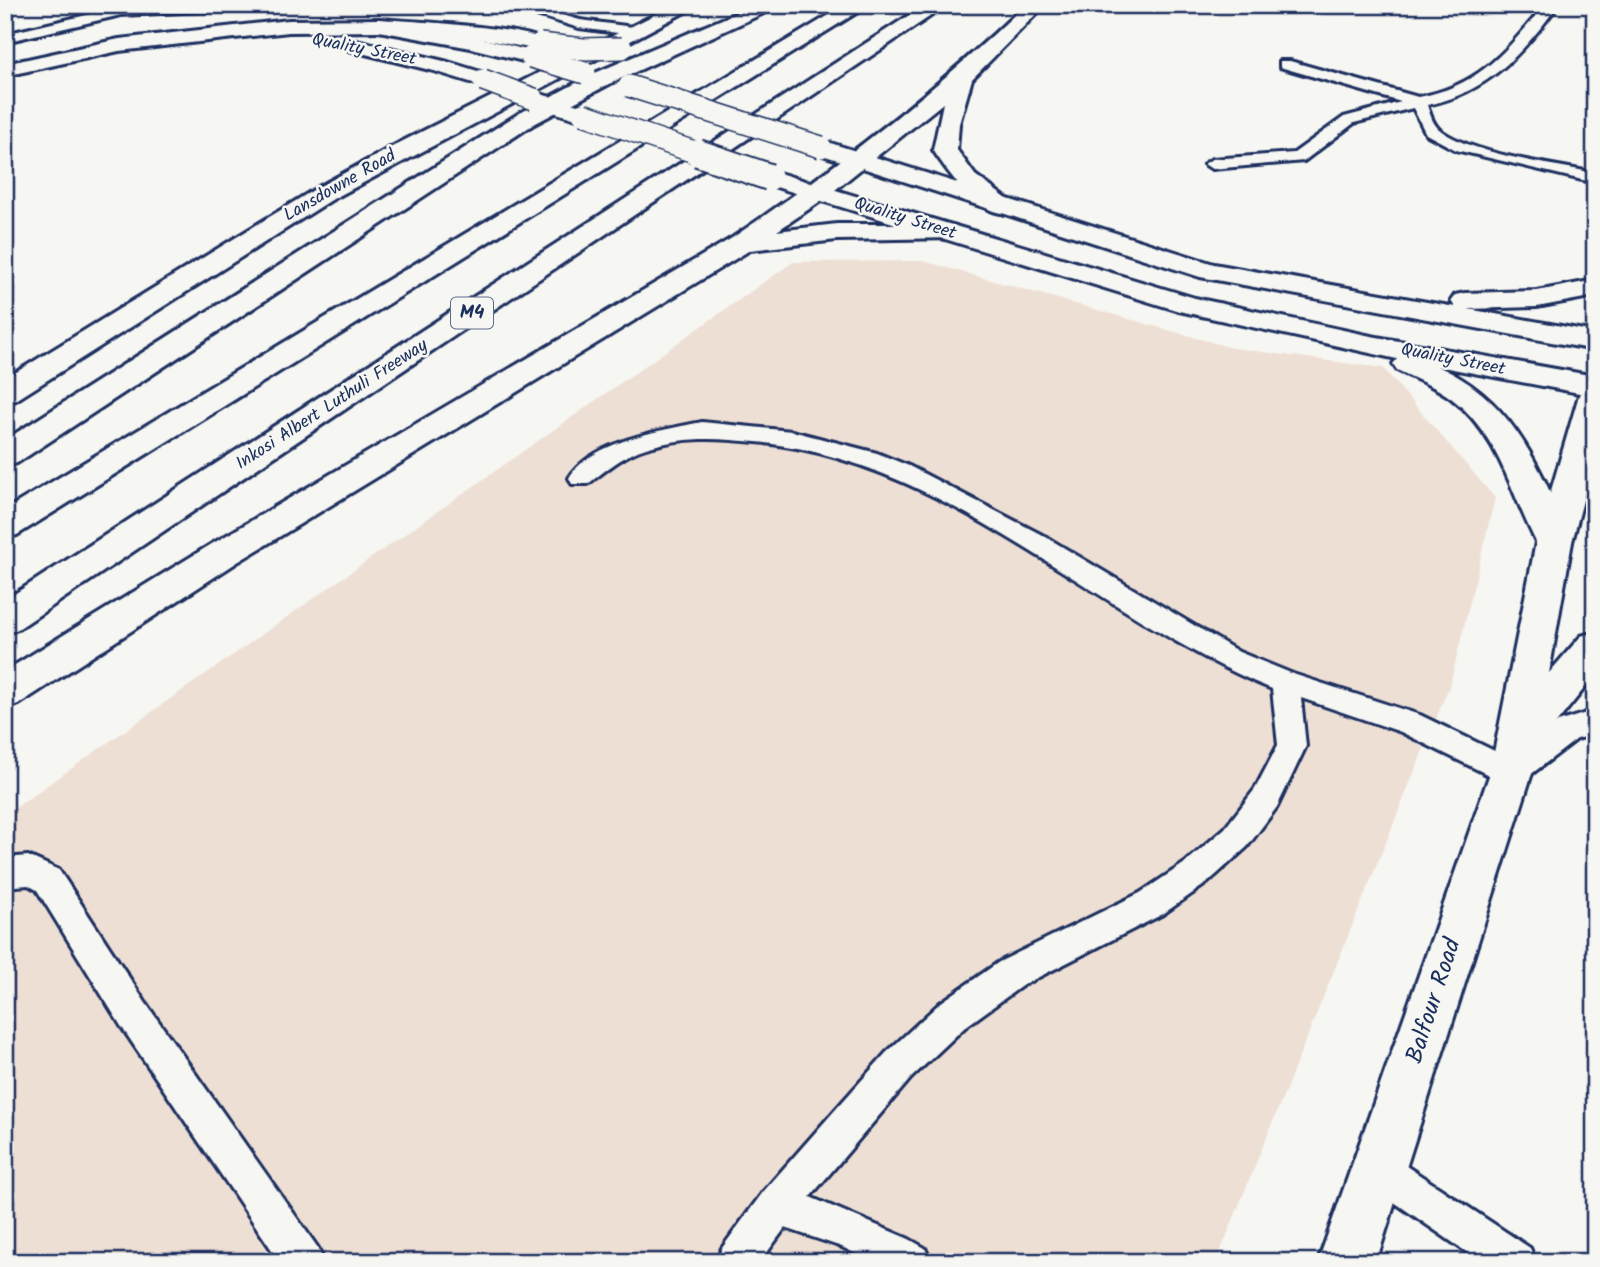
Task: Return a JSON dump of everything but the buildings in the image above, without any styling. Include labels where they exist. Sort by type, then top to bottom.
[{"type":"main road","name":"Lansdowne Road","points":[[5,393],[324,194],[628,39],[689,5]]},
{"type":"main road","points":[[5,455],[514,127],[544,102],[594,76],[772,5]]},
{"type":"main road","points":[[5,526],[860,5]]},
{"type":"main road","name":"Inkosi Albert Luthuli Freeway","points":[[5,619],[938,5]]},
{"type":"main road","points":[[5,692],[223,554],[741,243],[860,159],[875,143],[962,77],[1036,5]]},
{"type":"main road","name":"Quality Street","points":[[5,70],[119,45],[289,26],[379,25],[472,42],[536,50],[594,76],[1210,271],[1595,341]]},
{"type":"main road","name":"Quality Street","points":[[222,34],[304,38],[370,48],[483,80],[816,192],[1189,305],[1371,345],[1595,386]]},
{"type":"main road","points":[[536,50],[583,49],[628,39],[692,37]]},
{"type":"main road","points":[[962,77],[948,124],[945,150],[966,180],[1002,207]]},
{"type":"main road","points":[[741,243],[837,232],[947,232]]},
{"type":"main road","points":[[1254,281],[1475,302],[1537,299],[1595,288]]},
{"type":"main road","points":[[1371,345],[1461,391],[1502,430],[1522,468],[1554,542]]},
{"type":"main road","name":"Balfour Road","points":[[1347,1262],[1515,756],[1554,542],[1595,395]]},
{"type":"main road","name":"Balfour Road","points":[[1515,756],[1595,647]]},
{"type":"lane","points":[[5,38],[121,11],[242,5]]},
{"type":"lane","points":[[510,5],[628,39]]},
{"type":"lane","points":[[1212,164],[1298,158],[1349,120],[1418,102],[1448,98],[1476,84],[1505,61],[1552,5]]},
{"type":"lane","points":[[1285,64],[1418,102],[1432,131],[1482,152],[1595,178]]},
{"type":"lane","points":[[580,478],[606,458],[638,442],[702,429],[792,438],[869,458],[901,471],[1037,543],[1230,660],[1285,682],[1515,756],[1568,730],[1595,723]]},
{"type":"lane","points":[[736,1262],[777,1206],[925,1038],[982,992],[1048,953],[1110,925],[1193,877],[1241,829],[1265,800],[1293,740],[1285,682]]},
{"type":"lane","points":[[5,873],[26,869],[37,872],[48,880],[133,1014],[304,1262]]},
{"type":"lane","points":[[1378,1169],[1516,1262]]},
{"type":"lane","points":[[777,1206],[830,1221],[884,1245],[911,1262]]},
{"type":"shaded area","points":[[923,261],[1232,348],[1383,368],[1495,498],[1450,684],[1216,1262],[5,1262],[5,815],[793,262]]}]
